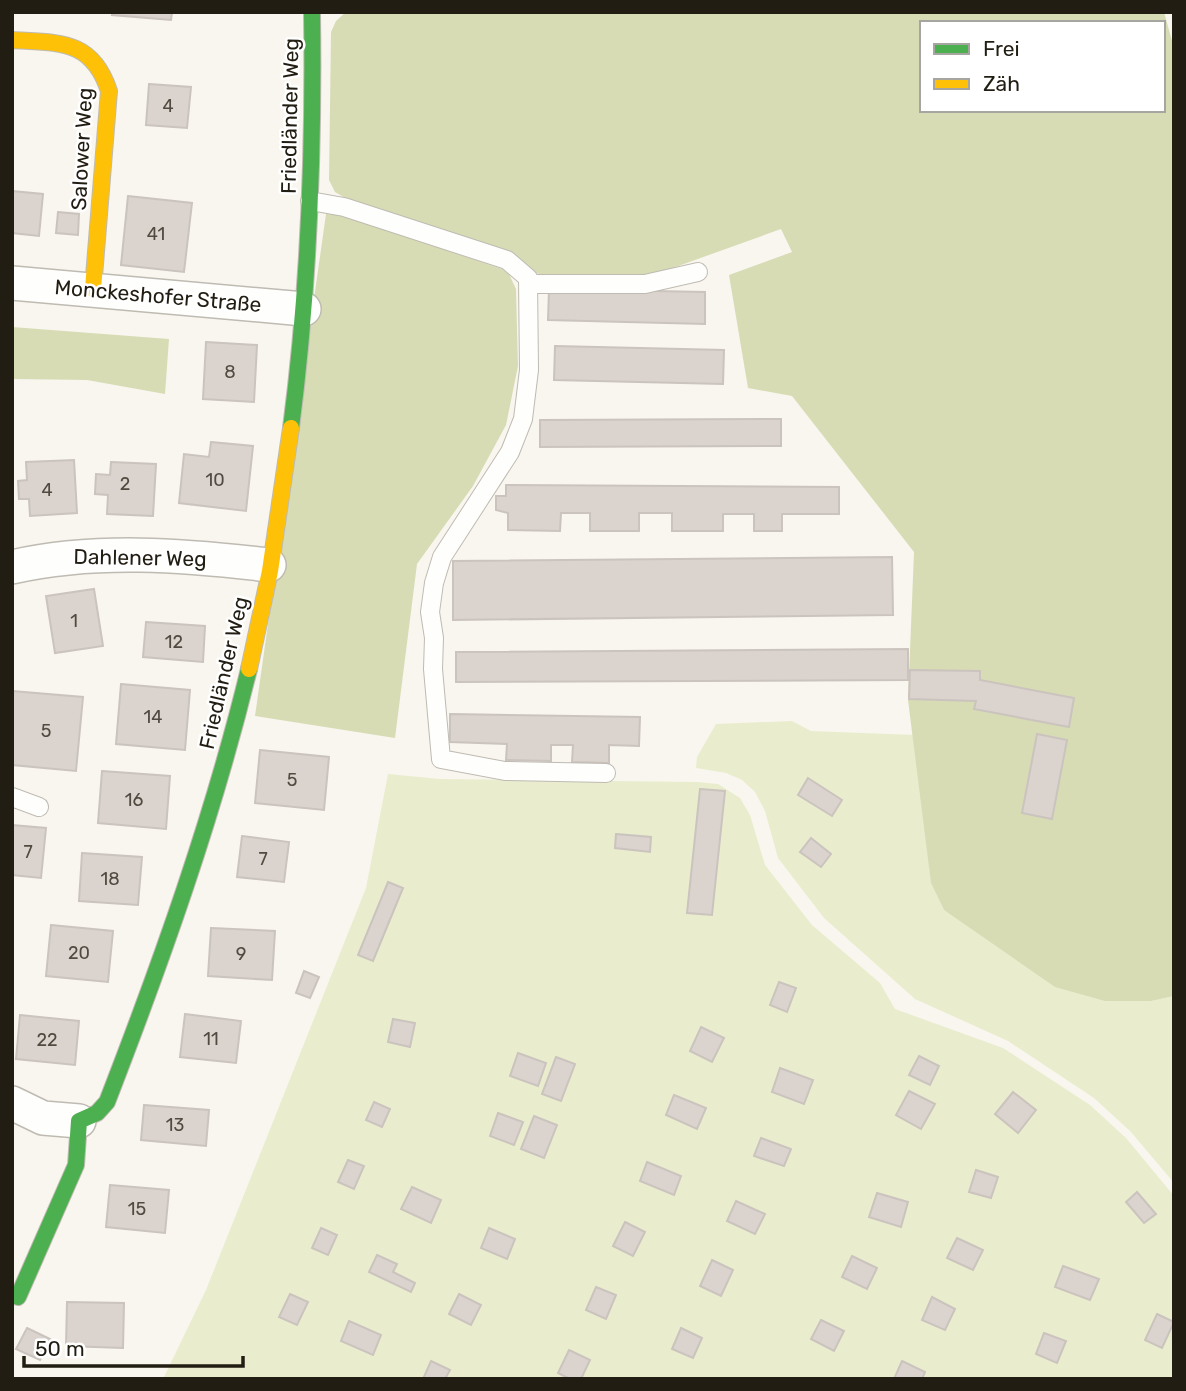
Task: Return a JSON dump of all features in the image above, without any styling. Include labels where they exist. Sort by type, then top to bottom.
[{"type":"street","name":"Friedländer Weg","points":[[79,1121],[97,1113],[107,1101],[165,953],[229,752],[269,565],[304,309],[310,201],[312,12]]},
{"type":"street","name":"Salower Weg","points":[[12,40],[73,46],[92,55],[105,70],[109,91],[93,289]]},
{"type":"street","name":"Monckeshofer Straße","points":[[12,283],[304,309]]},
{"type":"street","name":"Dahlener Weg","points":[[12,567],[46,559],[88,555],[162,556],[269,565]]},
{"type":"street","points":[[12,1103],[43,1118],[79,1121],[76,1165],[18,1297]]},
{"type":"lane","points":[[310,201],[344,207],[507,260],[516,265],[529,285],[528,370],[523,419],[510,452],[442,557],[433,583],[430,612],[434,638],[433,669],[440,759],[505,771],[606,774]]},
{"type":"lane","points":[[529,285],[645,285],[698,272]]},
{"type":"lane","points":[[12,797],[39,807]]},
{"type":"green space","points":[[346,12],[1164,12],[1174,48],[1174,996],[1151,1001],[1105,1001],[1055,987],[944,910],[931,883],[908,700],[914,552],[792,396],[748,388],[729,275],[792,252],[781,229],[645,278],[544,276],[534,272],[512,252],[347,199],[335,192],[329,180],[331,32],[336,21]]},
{"type":"green space","points":[[326,214],[343,215],[502,269],[509,274],[516,289],[518,366],[506,425],[473,486],[417,564],[395,738],[255,716]]},
{"type":"green space","points":[[12,327],[169,339],[165,394],[87,380],[12,379]]},
{"type":"green space","points":[[792,721],[811,731],[915,735],[931,882],[944,910],[1151,1001],[1174,996],[1174,1183],[1131,1132],[1094,1098],[1008,1041],[915,999],[824,918],[778,858],[765,811],[755,792],[742,780],[726,773],[696,768],[697,757],[716,724]]},
{"type":"green space","points":[[388,774],[440,779],[697,782],[718,784],[740,798],[750,815],[765,865],[812,925],[880,983],[895,1009],[1003,1048],[1090,1105],[1126,1138],[1174,1196],[1174,1379],[163,1379],[206,1290],[366,888]]},
{"type":"building","points":[[113,12],[172,12],[171,20],[112,15]]},
{"type":"building","points":[[149,84],[191,87],[187,128],[146,125]]},
{"type":"building","points":[[12,191],[43,194],[39,236],[12,233]]},
{"type":"building","points":[[128,196],[192,203],[184,272],[121,265]]},
{"type":"building","points":[[58,212],[79,214],[78,235],[56,233]]},
{"type":"building","points":[[549,289],[705,292],[705,324],[548,320]]},
{"type":"building","points":[[206,342],[257,345],[254,402],[203,399]]},
{"type":"building","points":[[555,346],[724,350],[723,384],[554,380]]},
{"type":"building","points":[[781,419],[781,446],[540,447],[540,420]]},
{"type":"building","points":[[211,442],[253,446],[246,511],[179,503],[184,454],[209,457]]},
{"type":"building","points":[[74,460],[77,513],[30,516],[29,499],[19,499],[18,481],[27,480],[26,462]]},
{"type":"building","points":[[111,462],[156,464],[153,516],[107,514],[108,495],[95,494],[96,474],[110,475]]},
{"type":"building","points":[[506,485],[839,487],[839,514],[782,514],[782,531],[754,531],[754,514],[723,514],[723,531],[672,531],[672,513],[639,513],[639,531],[590,531],[590,513],[561,513],[560,531],[508,530],[508,513],[496,510],[496,496],[506,496]]},
{"type":"building","points":[[892,557],[893,615],[453,620],[453,561]]},
{"type":"building","points":[[94,589],[103,646],[55,653],[46,596]]},
{"type":"building","points":[[146,622],[205,626],[203,662],[143,657]]},
{"type":"building","points":[[908,649],[908,680],[456,682],[456,652]]},
{"type":"building","points":[[910,670],[980,671],[980,680],[1074,698],[1069,727],[974,709],[976,701],[909,699]]},
{"type":"building","points":[[121,684],[190,690],[185,750],[116,744]]},
{"type":"building","points":[[12,691],[83,697],[76,771],[12,765]]},
{"type":"building","points":[[450,714],[640,717],[639,746],[609,745],[609,763],[572,762],[573,745],[551,745],[551,761],[506,760],[507,744],[450,742]]},
{"type":"building","points":[[1037,734],[1067,740],[1052,819],[1022,813]]},
{"type":"building","points":[[260,750],[329,757],[324,810],[255,803]]},
{"type":"building","points":[[102,771],[170,776],[166,829],[98,823]]},
{"type":"building","points":[[808,778],[842,800],[832,816],[798,795]]},
{"type":"building","points":[[700,789],[725,791],[712,915],[687,913]]},
{"type":"building","points":[[12,825],[46,828],[41,878],[12,875]]},
{"type":"building","points":[[616,834],[651,837],[650,852],[615,848]]},
{"type":"building","points":[[242,836],[289,842],[284,882],[237,877]]},
{"type":"building","points":[[811,838],[831,854],[821,867],[800,852]]},
{"type":"building","points":[[82,853],[142,857],[138,905],[79,901]]},
{"type":"building","points":[[388,882],[403,888],[373,961],[358,955]]},
{"type":"building","points":[[51,925],[113,931],[108,982],[46,976]]},
{"type":"building","points":[[211,928],[275,931],[272,980],[208,976]]},
{"type":"building","points":[[304,971],[319,977],[310,998],[296,993]]},
{"type":"building","points":[[779,982],[796,988],[787,1012],[770,1005]]},
{"type":"building","points":[[185,1014],[241,1021],[236,1063],[180,1057]]},
{"type":"building","points":[[20,1015],[79,1021],[75,1065],[16,1059]]},
{"type":"building","points":[[393,1019],[415,1023],[410,1047],[388,1042]]},
{"type":"building","points":[[701,1027],[724,1038],[712,1062],[690,1051]]},
{"type":"building","points":[[518,1053],[546,1063],[538,1086],[510,1076]]},
{"type":"building","points":[[919,1056],[939,1066],[930,1085],[909,1075]]},
{"type":"building","points":[[556,1057],[575,1064],[561,1101],[542,1094]]},
{"type":"building","points":[[780,1068],[813,1080],[804,1104],[772,1092]]},
{"type":"building","points":[[909,1091],[935,1104],[921,1129],[896,1115]]},
{"type":"building","points":[[1013,1092],[1036,1110],[1018,1133],[995,1114]]},
{"type":"building","points":[[674,1095],[706,1108],[697,1129],[666,1115]]},
{"type":"building","points":[[374,1102],[390,1109],[382,1127],[366,1120]]},
{"type":"building","points":[[144,1105],[209,1110],[206,1146],[141,1140]]},
{"type":"building","points":[[498,1113],[523,1122],[514,1145],[490,1136]]},
{"type":"building","points":[[534,1116],[557,1125],[544,1158],[521,1149]]},
{"type":"building","points":[[761,1138],[791,1149],[784,1166],[754,1156]]},
{"type":"building","points":[[348,1160],[364,1166],[354,1189],[338,1182]]},
{"type":"building","points":[[647,1162],[681,1176],[674,1195],[640,1181]]},
{"type":"building","points":[[976,1170],[998,1177],[991,1198],[969,1192]]},
{"type":"building","points":[[110,1185],[169,1190],[165,1233],[106,1227]]},
{"type":"building","points":[[412,1187],[441,1200],[431,1223],[401,1209]]},
{"type":"building","points":[[1137,1192],[1156,1214],[1144,1223],[1126,1202]]},
{"type":"building","points":[[877,1193],[908,1202],[901,1227],[869,1217]]},
{"type":"building","points":[[736,1201],[765,1214],[755,1234],[727,1221]]},
{"type":"building","points":[[625,1222],[645,1232],[633,1256],[613,1246]]},
{"type":"building","points":[[321,1228],[337,1235],[328,1255],[312,1248]]},
{"type":"building","points":[[489,1228],[515,1239],[507,1259],[481,1248]]},
{"type":"building","points":[[957,1238],[983,1250],[973,1270],[947,1258]]},
{"type":"building","points":[[377,1255],[397,1264],[393,1272],[415,1283],[411,1292],[369,1272]]},
{"type":"building","points":[[852,1256],[877,1268],[867,1289],[842,1277]]},
{"type":"building","points":[[712,1260],[733,1270],[721,1296],[700,1286]]},
{"type":"building","points":[[1063,1266],[1099,1279],[1090,1300],[1055,1287]]},
{"type":"building","points":[[596,1287],[616,1295],[606,1319],[586,1310]]},
{"type":"building","points":[[290,1294],[308,1302],[297,1325],[279,1317]]},
{"type":"building","points":[[459,1294],[481,1305],[471,1325],[449,1314]]},
{"type":"building","points":[[932,1297],[955,1309],[945,1330],[922,1320]]},
{"type":"building","points":[[67,1302],[124,1303],[123,1348],[66,1346]]},
{"type":"building","points":[[1157,1314],[1174,1322],[1162,1348],[1145,1340]]},
{"type":"building","points":[[821,1320],[844,1331],[834,1351],[811,1339]]},
{"type":"building","points":[[349,1321],[381,1335],[373,1355],[341,1341]]},
{"type":"building","points":[[27,1328],[50,1339],[40,1360],[16,1349]]},
{"type":"building","points":[[681,1328],[702,1338],[693,1358],[672,1349]]},
{"type":"building","points":[[1044,1333],[1066,1341],[1057,1363],[1036,1354]]},
{"type":"building","points":[[569,1350],[590,1360],[581,1379],[570,1379],[558,1373]]},
{"type":"building","points":[[431,1361],[450,1370],[445,1379],[423,1379]]},
{"type":"building","points":[[902,1361],[925,1372],[922,1379],[894,1379]]},
{"type":"traffic: fast","points":[[291,428],[309,220],[312,12]]},
{"type":"traffic: fast","points":[[18,1297],[76,1165],[79,1121],[97,1113],[107,1102],[147,995],[203,834],[249,669]]},
{"type":"traffic: slow","points":[[12,40],[72,47],[93,62],[109,91],[93,289]]},
{"type":"traffic: slow","points":[[249,669],[270,571],[291,428]]}]
